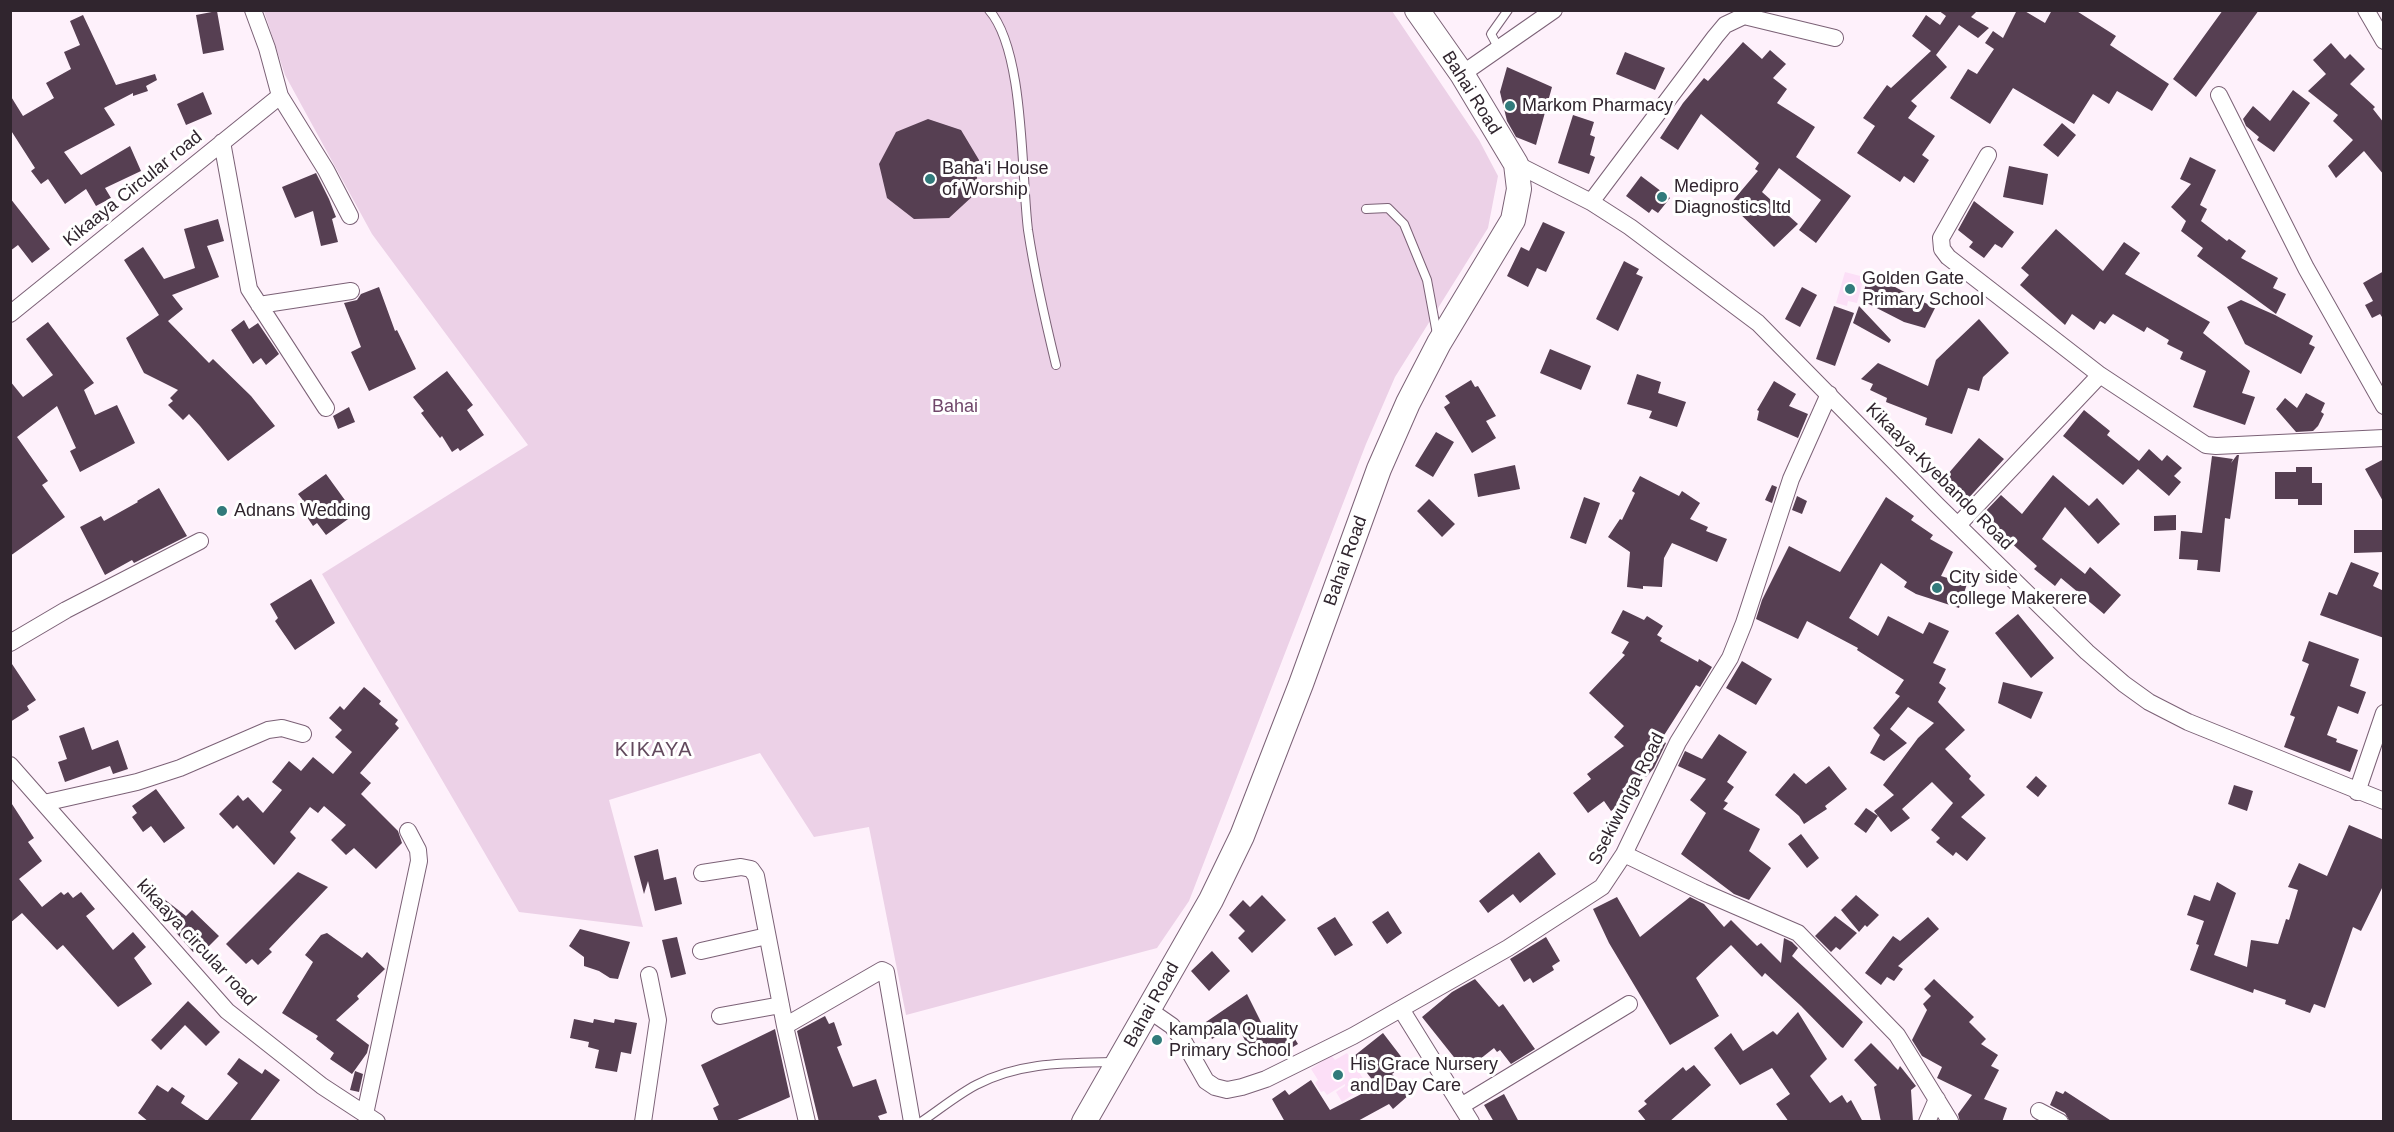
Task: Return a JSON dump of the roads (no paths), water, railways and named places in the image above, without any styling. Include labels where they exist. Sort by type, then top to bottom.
[{"type":"street","points":[[253,10],[267,48],[280,96],[326,170],[350,216]]},
{"type":"street","name":"Bahai Road","points":[[1084,1122],[1211,900],[1242,836],[1301,684],[1379,469],[1408,403],[1439,343],[1513,220],[1519,189],[1516,164],[1462,74],[1417,10]]},
{"type":"street","points":[[1462,74],[1554,10]]},
{"type":"street","points":[[2366,10],[2384,41]]},
{"type":"street","points":[[1591,202],[1715,37],[1734,19],[1751,16],[1835,38]]},
{"type":"street","name":"Kikaaya Circular road","points":[[10,314],[280,96]]},
{"type":"street","points":[[2219,96],[2306,268],[2384,406]]},
{"type":"street","points":[[222,142],[249,289],[326,408]]},
{"type":"street","points":[[1988,155],[1941,238],[1942,249],[1948,257],[2100,375],[2206,445],[2216,447],[2384,438]]},
{"type":"street","name":"Kikaaya-Kyebando Road","points":[[1516,164],[1591,202],[1671,255],[1758,323],[1958,525],[2086,651],[2124,684],[2149,702],[2188,722],[2384,801]]},
{"type":"street","points":[[259,305],[351,291]]},
{"type":"street","points":[[1958,525],[2100,375]]},
{"type":"street","name":"Ssekiwunga Road","points":[[1149,1010],[1172,1026],[1206,1081],[1215,1087],[1227,1090],[1266,1079],[1353,1036],[1508,948],[1602,887],[1624,854],[1678,742],[1730,658],[1759,580],[1791,479],[1829,394]]},
{"type":"street","points":[[10,643],[66,610],[200,541]]},
{"type":"street","points":[[2357,792],[2384,713]]},
{"type":"street","points":[[44,803],[137,782],[180,768],[268,730],[282,728],[303,734]]},
{"type":"street","name":"kikaaya circular road","points":[[10,765],[227,1011],[322,1086],[371,1118]]},
{"type":"street","points":[[371,1118],[419,861],[418,850],[408,831]]},
{"type":"street","points":[[1624,854],[1703,892],[1798,933],[1898,1035],[1950,1121]]},
{"type":"street","points":[[702,873],[741,867],[751,869],[756,876],[785,1026],[807,1122]]},
{"type":"street","points":[[701,951],[767,936]]},
{"type":"street","points":[[785,1026],[877,971],[886,972],[912,1122]]},
{"type":"street","points":[[643,1122],[658,1020],[649,975]]},
{"type":"street","points":[[1461,1106],[1629,1004]]},
{"type":"street","points":[[720,1016],[781,1005]]},
{"type":"street","points":[[1401,1009],[1471,1122]]},
{"type":"street","points":[[1927,1122],[1937,1100]]},
{"type":"street","points":[[2039,1111],[2060,1122]]},
{"type":"lane","points":[[989,10],[999,21],[1014,70],[1028,228],[1040,299],[1056,365]]},
{"type":"lane","points":[[1499,49],[1491,34],[1508,10]]},
{"type":"lane","points":[[1366,208],[1388,208],[1404,224],[1427,280],[1439,343]]},
{"type":"lane","points":[[921,1122],[976,1085],[1023,1067],[1054,1063],[1120,1062]]},
{"type":"place","name":"Markom Pharmacy","points":[[1510,106]]},
{"type":"place","name":"Baha'i House of Worship","points":[[930,179]]},
{"type":"place","name":"Medipro Diagnostics ltd","points":[[1662,197]]},
{"type":"place","name":"Golden Gate Primary School","points":[[1850,289]]},
{"type":"place","name":"Adnans Wedding","points":[[222,511]]},
{"type":"place","name":"City side college Makerere","points":[[1937,588]]},
{"type":"place","name":"kampala Quality Primary School","points":[[1157,1040]]},
{"type":"place","name":"His Grace Nursery and Day Care","points":[[1338,1075]]},
{"type":"district","name":"KIKAYA","points":[[654,750]]},
{"type":"park label","name":"Bahai","points":[[955,407]]}]
